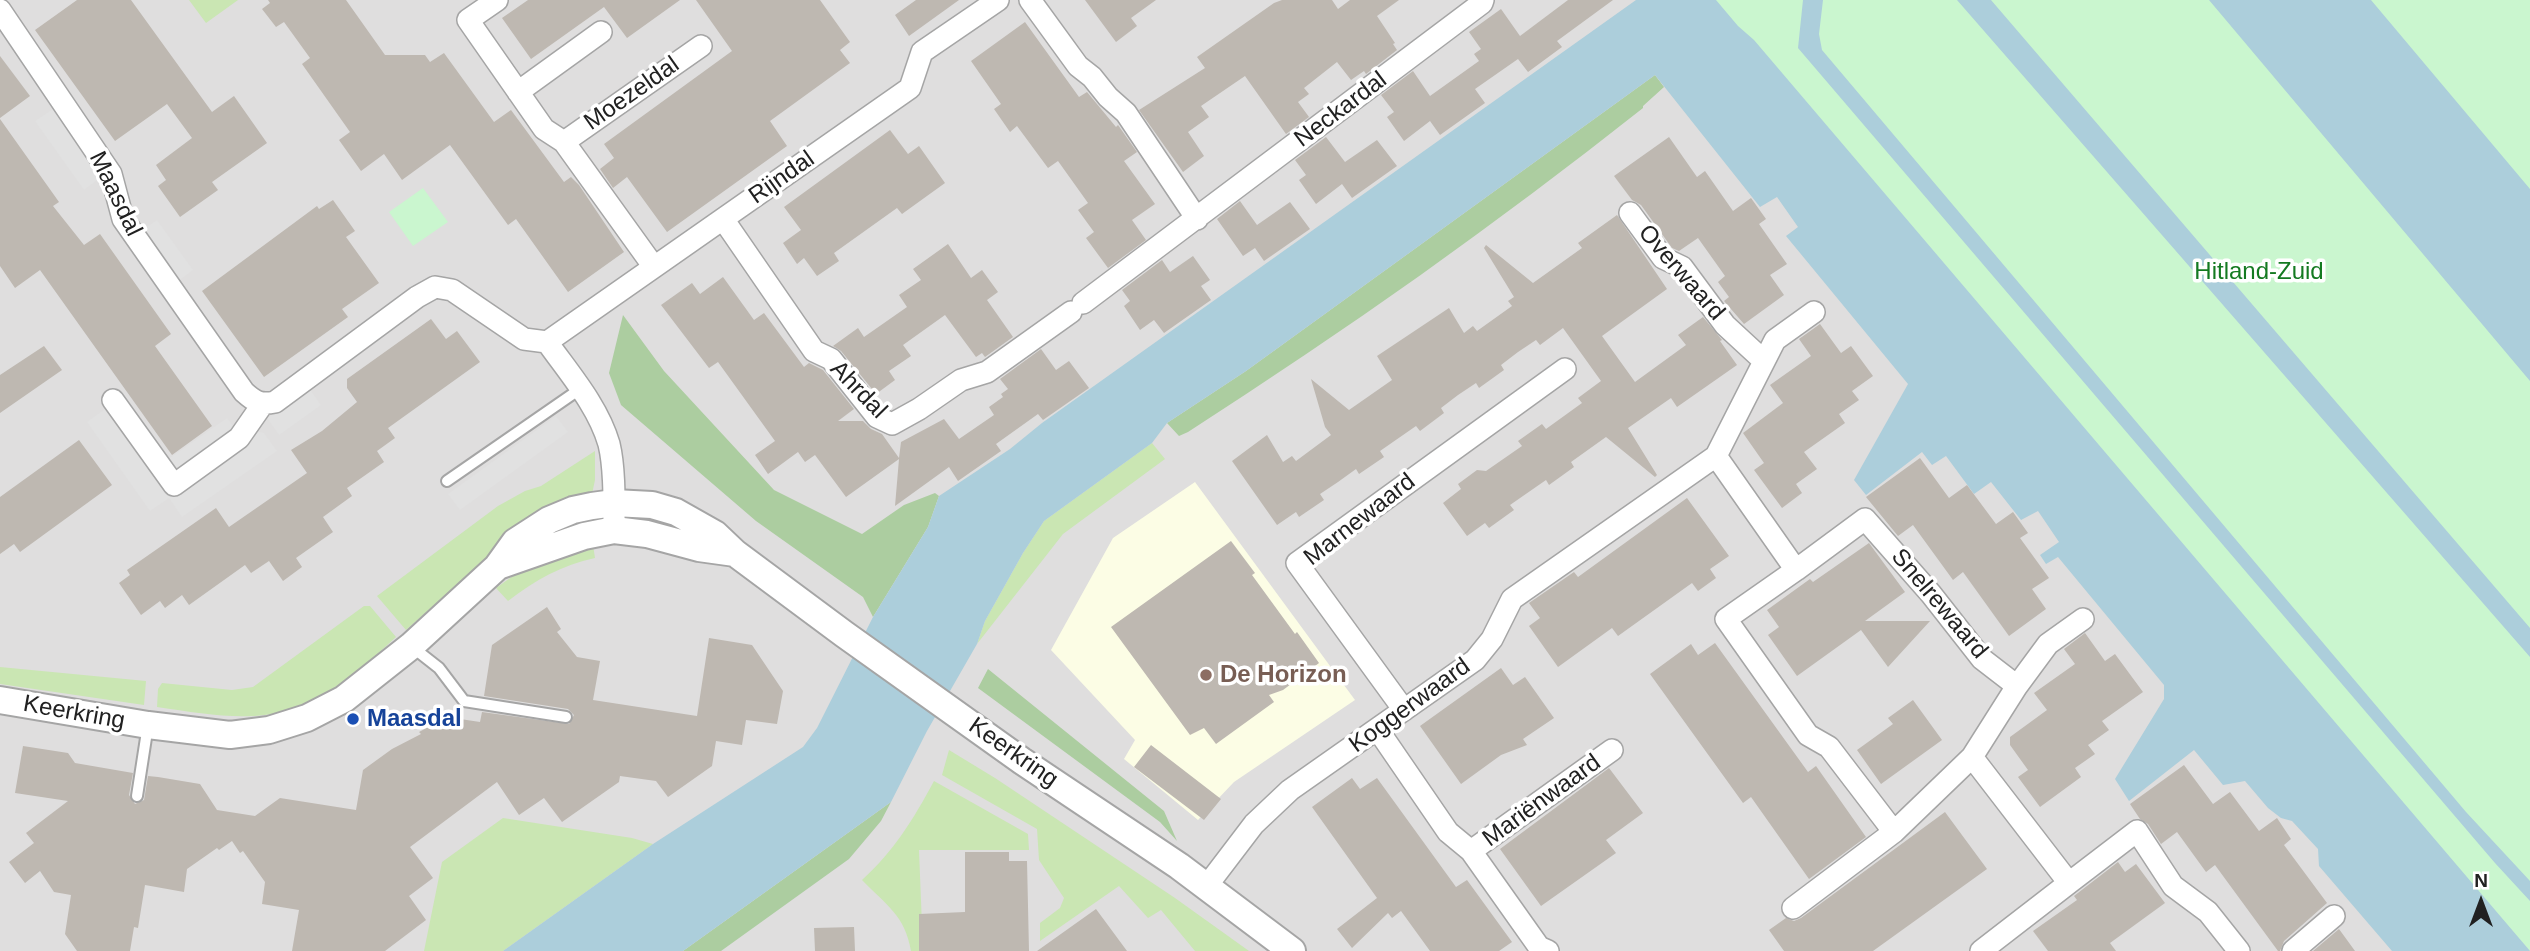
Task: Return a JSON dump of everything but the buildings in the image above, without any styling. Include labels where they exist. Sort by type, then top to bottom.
[{"type":"street","name":"Moezeldal","points":[[497,0],[468,20],[544,129],[564,142],[654,267]]},
{"type":"street","name":"Rijndal","points":[[547,342],[910,88],[922,52],[998,0]]},
{"type":"street","points":[[1030,0],[1078,66],[1126,113],[1196,219]]},
{"type":"street","name":"Neckardal","points":[[1077,308],[1482,4],[1483,0]]},
{"type":"street","name":"Maasdal","points":[[0,10],[111,174],[123,219],[244,392],[262,405]]},
{"type":"street","points":[[518,92],[601,32]]},
{"type":"street","name":"Moezeldal","points":[[564,142],[701,46]]},
{"type":"street","name":"Overwaard","points":[[1630,213],[1663,258],[1682,267],[1725,325],[1764,361]]},
{"type":"street","name":"Ahrdal","points":[[723,219],[814,351],[831,359],[877,417],[892,424],[961,380],[987,372],[1077,308]]},
{"type":"street","points":[[113,400],[174,485],[239,438],[262,405],[275,402],[417,297],[435,287],[452,290],[524,338],[547,342],[580,389],[599,419],[608,443],[614,530]]},
{"type":"street","points":[[1814,312],[1775,340],[1716,456],[1796,570],[1726,619],[1808,735],[1829,747],[1894,832]]},
{"type":"street","name":"Marnewaard","points":[[1404,710],[1297,563],[1565,369]]},
{"type":"street","name":"Koggerwaard","points":[[1206,887],[1254,824],[1281,799],[1475,660],[1492,639],[1512,599],[1716,456]]},
{"type":"street","name":"Keerkring","points":[[0,700],[148,725],[230,735],[269,730],[307,719],[344,699],[411,646],[496,567],[515,542],[550,520],[573,510],[614,503],[652,505],[676,512],[715,534],[735,553],[844,634],[967,722],[1179,866],[1292,951]]},
{"type":"street","name":"Snelrewaard","points":[[1796,570],[1865,519],[1931,594],[1982,659],[2017,686]]},
{"type":"street","name":"Keerkring","points":[[496,567],[584,536],[614,530],[647,534],[699,548],[735,553]]},
{"type":"street","points":[[1793,908],[1894,832],[1972,757],[2017,686],[2049,643],[2083,620]]},
{"type":"street","name":"Mariënwaard","points":[[1378,730],[1448,832],[1471,851],[1539,947],[1548,951]]},
{"type":"street","name":"Mariënwaard","points":[[1471,851],[1612,750]]},
{"type":"street","points":[[1972,757],[2069,883]]},
{"type":"street","points":[[1981,951],[2137,831],[2173,886],[2208,912],[2239,951]]},
{"type":"street","points":[[2293,951],[2334,916]]},
{"type":"lane","points":[[447,481],[580,389]]},
{"type":"lane","points":[[411,646],[439,668],[464,701],[566,717]]},
{"type":"lane","name":"Keerkring","points":[[137,796],[148,725]]},
{"type":"shaded area","points":[[0,0],[1789,0],[2530,871],[2530,951],[0,951]]},
{"type":"shaded area","points":[[53,109],[101,177],[84,190],[35,121]]},
{"type":"shaded area","points":[[157,220],[193,270],[177,282],[141,231]]},
{"type":"shaded area","points":[[309,388],[321,405],[279,435],[267,418]]},
{"type":"shaded area","points":[[119,399],[164,462],[227,418],[233,426],[264,433],[277,451],[182,517],[169,498],[150,511],[87,422]]},
{"type":"shaded area","points":[[556,416],[568,432],[460,510],[448,494]]},
{"type":"shaded area","name":"De Horizon","points":[[1195,482],[1355,700],[1234,782],[1198,820],[1124,759],[1135,740],[1051,650],[1113,538]]},
{"type":"green space","points":[[189,0],[238,0],[206,23]]},
{"type":"green space","name":"Hitland-Zuid","points":[[1675,0],[2530,0],[2530,951]]},
{"type":"green space","points":[[1655,75],[1664,87],[1643,108],[1420,276],[1188,432],[1179,436],[1167,423],[1246,371]]},
{"type":"green space","points":[[423,188],[448,222],[413,246],[389,212]]},
{"type":"green space","points":[[623,315],[664,371],[774,490],[862,534],[904,505],[935,493],[939,496],[928,527],[873,617],[863,597],[756,521],[621,405],[609,373]]},
{"type":"green space","points":[[1152,443],[1165,459],[1063,534],[977,644],[985,621],[1044,521]]},
{"type":"green space","points":[[595,451],[592,494],[518,531],[406,630],[377,596],[498,506],[525,491],[541,486]]},
{"type":"green space","points":[[593,545],[595,558],[549,574],[508,601],[496,588],[524,568]]},
{"type":"green space","points":[[364,606],[370,606],[396,637],[347,681],[316,700],[294,709],[251,716],[206,714],[157,707],[158,689],[162,683],[232,690],[253,687]]},
{"type":"green space","points":[[0,667],[146,681],[144,705],[0,684]]},
{"type":"green space","points":[[988,669],[1164,811],[1177,841],[1160,822],[978,688]]},
{"type":"green space","points":[[949,750],[1175,898],[1249,951],[1195,951],[1161,910],[1148,918],[1119,886],[1040,941],[1040,923],[1060,908],[1064,898],[1039,860],[1037,829],[942,775]]},
{"type":"green space","points":[[934,781],[1028,834],[1029,850],[919,850],[923,951],[911,951],[899,919],[862,880],[884,858],[902,834]]},
{"type":"green space","points":[[891,802],[881,821],[849,859],[721,951],[683,951]]},
{"type":"green space","points":[[503,818],[632,838],[653,844],[503,951],[424,951],[442,862]]},
{"type":"water","points":[[1636,0],[1716,0],[1754,40],[2530,951],[2392,951],[2319,866],[2318,849],[2292,821],[2281,818],[2268,808],[2245,781],[2223,785],[2194,750],[2129,801],[2115,779],[2164,699],[2164,685],[2058,557],[2046,564],[2040,555],[2059,542],[2038,511],[2021,520],[1991,482],[1974,494],[1946,456],[1932,465],[1922,452],[1866,495],[1854,480],[1908,384],[1786,236],[1798,227],[1777,197],[1760,207],[1655,75],[1246,371],[1167,423],[1152,443],[1044,521],[985,621],[977,644],[927,731],[891,802],[683,951],[503,951],[653,844],[803,747],[817,728],[873,617],[928,527],[939,496],[1010,449],[1042,423]]},
{"type":"water","points":[[1803,0],[1823,0],[1819,34],[1822,50],[2466,812],[2530,881],[2530,901],[1798,48]]},
{"type":"water","points":[[1957,0],[1991,0],[2530,628],[2530,657]]},
{"type":"water","points":[[2209,0],[2371,0],[2530,189],[2530,381]]},
{"type":"place","name":"De Horizon","points":[[1206,675]]},
{"type":"place","name":"Maasdal","points":[[353,719]]}]
